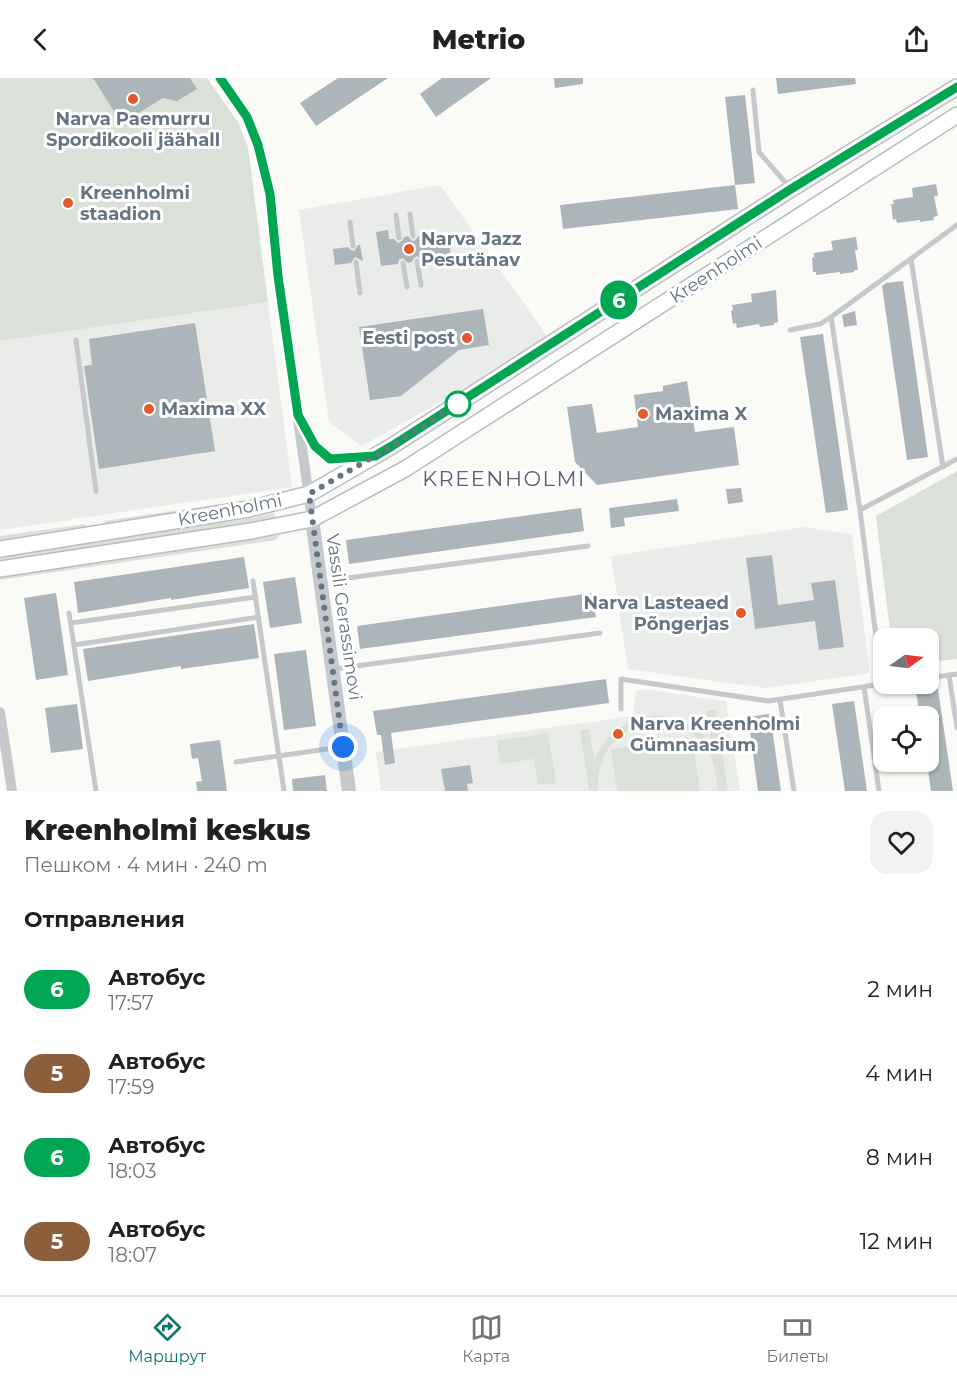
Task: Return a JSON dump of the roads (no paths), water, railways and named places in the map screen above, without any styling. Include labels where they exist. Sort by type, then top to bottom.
[{"type":"main road","name":"Kreenholmi","points":[[0,549],[249,509],[309,494],[375,456],[791,189],[957,87]]},
{"type":"main road","name":"Kreenholmi","points":[[0,569],[252,531],[312,519],[405,469],[806,212],[955,120]]},
{"type":"main road","points":[[791,189],[806,212]]},
{"type":"main road","points":[[546,347],[561,369]]},
{"type":"street","points":[[220,78],[247,117],[258,145],[270,194],[278,276],[312,519]]},
{"type":"street","points":[[298,415],[315,446],[330,459],[375,456]]},
{"type":"street","name":"Vassili Gerassimovi","points":[[312,519],[349,791]]},
{"type":"street","points":[[0,712],[12,791]]},
{"type":"lane","points":[[753,90],[759,152],[791,189]]},
{"type":"lane","points":[[410,214],[413,236]]},
{"type":"lane","points":[[396,216],[399,238]]},
{"type":"lane","points":[[350,222],[353,246]]},
{"type":"lane","points":[[790,330],[820,324],[957,225]]},
{"type":"lane","points":[[911,259],[943,466]]},
{"type":"lane","points":[[417,261],[421,285]]},
{"type":"lane","points":[[356,262],[360,293]]},
{"type":"lane","points":[[403,263],[406,287]]},
{"type":"lane","points":[[831,317],[876,628]]},
{"type":"lane","points":[[76,340],[96,491]]},
{"type":"lane","points":[[860,510],[957,459]]},
{"type":"lane","points":[[340,579],[588,546]]},
{"type":"lane","points":[[253,581],[284,791]]},
{"type":"lane","points":[[71,623],[256,597]]},
{"type":"lane","points":[[69,613],[96,791]]},
{"type":"lane","points":[[74,645],[259,617]]},
{"type":"lane","points":[[333,670],[600,633]]},
{"type":"lane","points":[[939,676],[957,674]]},
{"type":"lane","points":[[949,675],[957,728]]},
{"type":"lane","points":[[621,709],[621,679],[768,701],[873,686]]},
{"type":"lane","points":[[864,687],[879,791]]},
{"type":"lane","points":[[780,700],[794,791]]},
{"type":"lane","points":[[236,762],[343,747]]},
{"type":"place","name":"Narva Paemurru Spordikooli jäähall","points":[[133,99]]},
{"type":"place","name":"Kreenholmi staadion","points":[[68,203]]},
{"type":"place","name":"Narva Jazz Pesutänav","points":[[409,249]]},
{"type":"place","name":"Eesti post","points":[[467,338]]},
{"type":"place","name":"Maxima XX","points":[[149,409]]},
{"type":"place","name":"Maxima X","points":[[643,414]]},
{"type":"place","name":"Narva Lasteaed Põngerjas","points":[[741,613]]},
{"type":"place","name":"Narva Kreenholmi Gümnaasium","points":[[618,734]]},
{"type":"district","name":"KREENHOLMI","points":[[504,478]]}]
